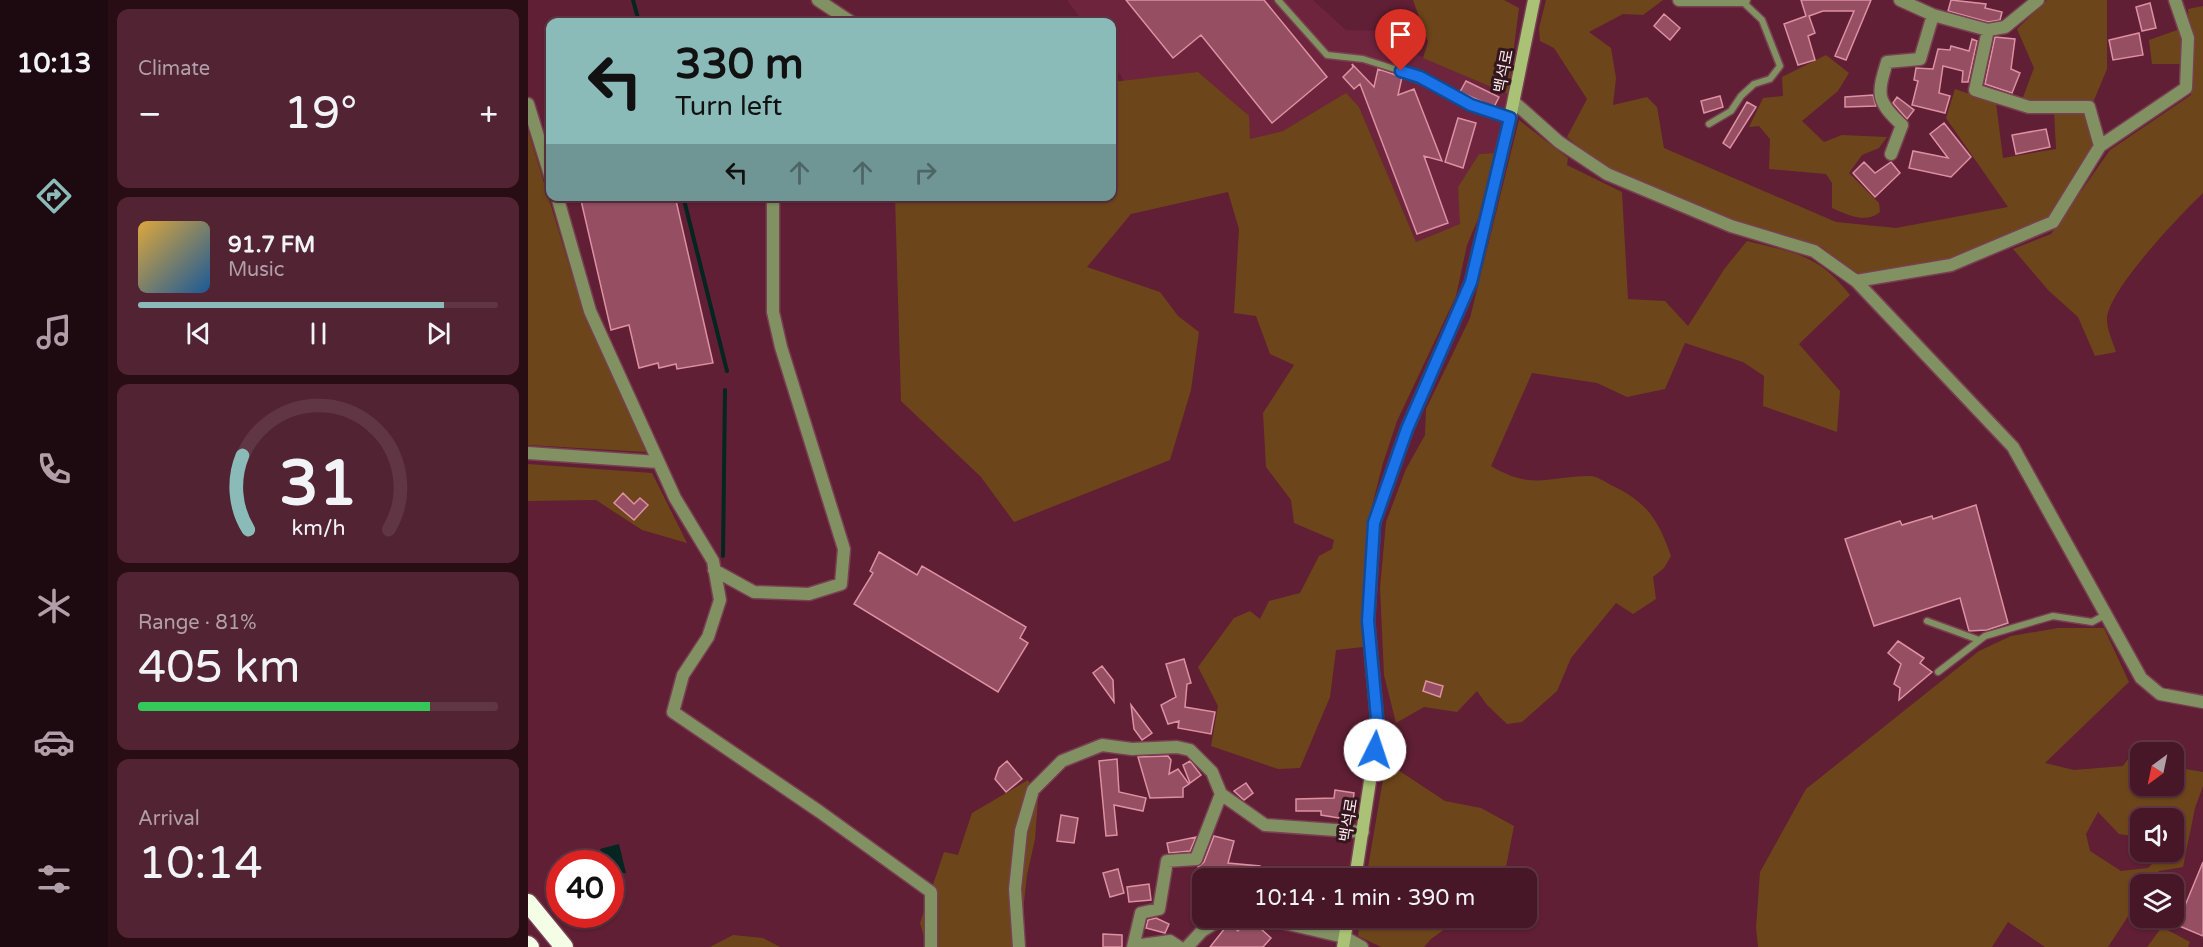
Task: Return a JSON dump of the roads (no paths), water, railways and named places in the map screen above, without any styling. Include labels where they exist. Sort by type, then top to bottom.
[{"type":"highway","points":[[528,903],[564,947]]},
{"type":"street","points":[[818,0],[845,18]]},
{"type":"street","name":"백석로","points":[[1357,868],[1378,729],[1368,621],[1374,523],[1407,429],[1471,282],[1514,102],[1534,0]]},
{"type":"street","points":[[1679,0],[1743,0]]},
{"type":"street","points":[[1899,0],[1933,15],[1988,30],[2005,27],[2038,0]]},
{"type":"street","points":[[1856,281],[1951,265],[2053,222],[2100,146],[2186,88],[2188,38],[2175,0]]},
{"type":"street","points":[[1891,154],[1902,124],[1884,108],[1880,87],[1887,62],[1920,59],[1933,15]]},
{"type":"street","points":[[1988,30],[1975,90],[2029,107],[2089,108],[2100,146]]},
{"type":"street","points":[[1514,102],[1559,142],[1607,174],[1731,226],[1814,251],[1856,281],[2013,447],[2108,613],[2141,678],[2160,694],[2203,702]]},
{"type":"street","points":[[528,104],[546,162]]},
{"type":"street","points":[[558,201],[590,311],[675,498],[712,561],[720,600],[708,637],[683,675],[673,712],[820,812],[930,892],[931,947]]},
{"type":"street","points":[[714,570],[754,592],[809,594],[841,584],[844,549],[784,357],[773,312],[773,201]]},
{"type":"street","points":[[528,453],[658,462]]},
{"type":"street","points":[[1019,947],[1015,889],[1021,831],[1033,790],[1062,760],[1102,745],[1132,749],[1177,747],[1190,750],[1212,772],[1221,794],[1265,825],[1364,832]]},
{"type":"street","points":[[1179,947],[1170,941],[1134,946],[1141,913],[1159,909],[1167,861],[1196,859],[1221,794]]},
{"type":"street","points":[[1187,947],[1207,928]]},
{"type":"street","points":[[1297,928],[1362,947]]},
{"type":"lane","points":[[1278,0],[1327,55],[1363,59],[1420,77],[1471,105],[1510,118]]},
{"type":"lane","points":[[1709,124],[1731,111],[1741,96],[1754,84],[1770,79],[1780,66],[1762,20],[1743,0]]},
{"type":"lane","points":[[1938,672],[1985,636],[2053,616],[2092,622],[2108,613]]},
{"type":"lane","points":[[1928,621],[1979,640]]},
{"type":"waterway","points":[[633,0],[638,18]]},
{"type":"waterway","points":[[684,201],[727,371]]},
{"type":"waterway","points":[[723,556],[725,390]]}]
